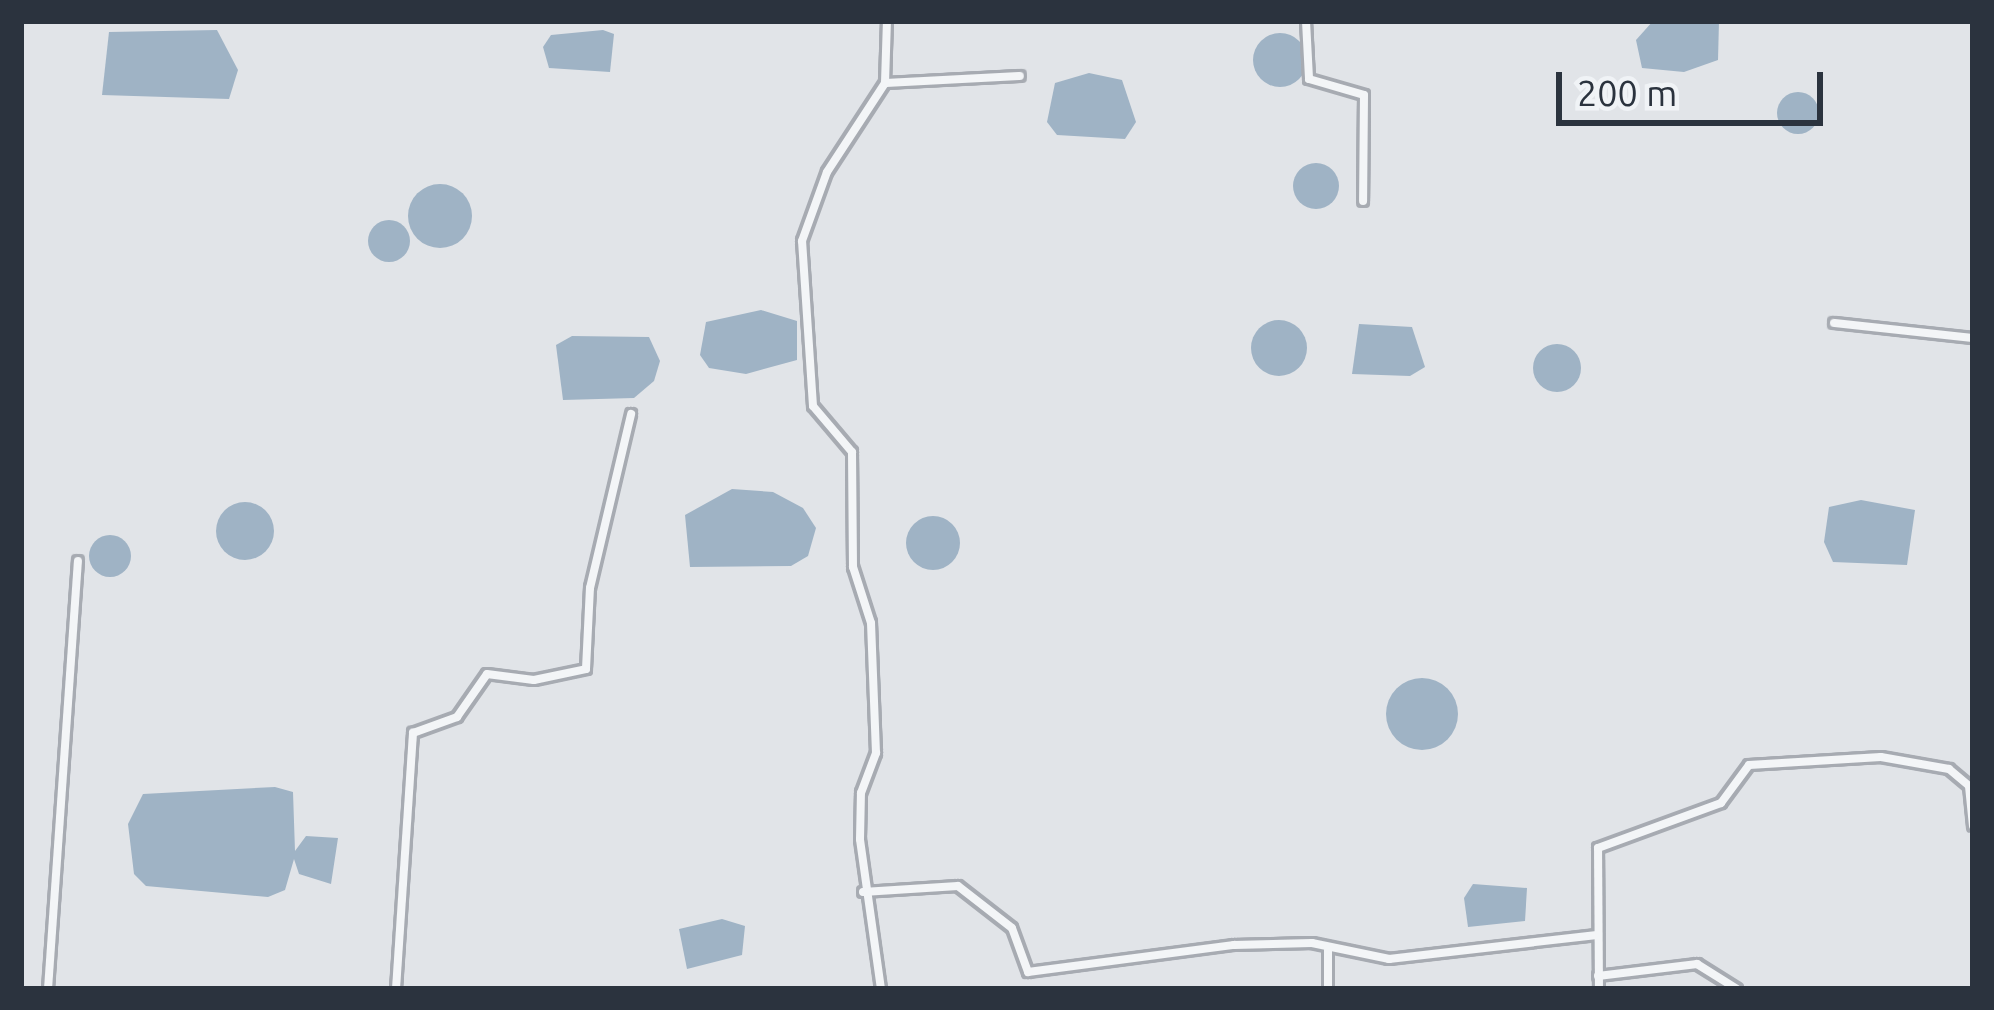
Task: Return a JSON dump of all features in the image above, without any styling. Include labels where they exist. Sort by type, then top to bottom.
[{"type":"street","points":[[878,988],[863,892],[861,793],[876,753],[871,623],[853,567],[852,452],[821,421],[811,393],[802,241],[827,172],[885,83],[887,21]]},
{"type":"street","points":[[1306,21],[1309,79],[1364,95],[1363,201]]},
{"type":"street","points":[[885,83],[1020,76]]},
{"type":"street","points":[[1834,322],[1973,338]]},
{"type":"street","points":[[395,989],[413,734],[457,717],[488,674],[534,680],[586,669],[590,588],[631,414]]},
{"type":"street","points":[[48,989],[78,561]]},
{"type":"street","points":[[1599,989],[1595,935],[1598,848],[1721,802],[1749,765],[1881,757],[1949,769],[1970,778],[1973,826]]},
{"type":"street","points":[[863,892],[958,886],[1012,928],[1028,972],[1234,945],[1389,959],[1595,935]]},
{"type":"street","points":[[1328,950],[1328,989]]},
{"type":"street","points":[[1598,976],[1697,964],[1737,989]]},
{"type":"water","points":[[1653,21],[1719,21],[1718,60],[1684,72],[1642,68],[1636,40]]},
{"type":"water","points":[[217,30],[238,70],[229,99],[102,95],[109,32]]},
{"type":"water","points":[[603,30],[614,34],[610,72],[549,68],[543,47],[551,35]]},
{"type":"water","points":[[1280,33],[1299,41],[1307,60],[1299,79],[1280,87],[1261,79],[1253,60],[1261,41]]},
{"type":"water","points":[[1089,73],[1122,80],[1136,122],[1125,139],[1057,135],[1047,122],[1055,83]]},
{"type":"water","points":[[1798,92],[1813,98],[1819,113],[1813,128],[1798,134],[1783,128],[1777,113],[1783,98]]},
{"type":"water","points":[[1316,163],[1332,170],[1339,186],[1332,202],[1316,209],[1300,202],[1293,186],[1300,170]]},
{"type":"water","points":[[440,184],[462,194],[472,216],[462,238],[440,248],[418,238],[408,216],[418,194]]},
{"type":"water","points":[[389,220],[404,226],[410,241],[404,256],[389,262],[374,256],[368,241],[374,226]]},
{"type":"water","points":[[761,310],[797,321],[797,360],[746,374],[709,368],[700,355],[706,322]]},
{"type":"water","points":[[1279,320],[1299,328],[1307,348],[1299,368],[1279,376],[1259,368],[1251,348],[1259,328]]},
{"type":"water","points":[[1359,324],[1412,327],[1425,367],[1410,376],[1352,374]]},
{"type":"water","points":[[572,336],[649,337],[660,361],[654,381],[634,398],[563,400],[556,345]]},
{"type":"water","points":[[1557,344],[1574,351],[1581,368],[1574,385],[1557,392],[1540,385],[1533,368],[1540,351]]},
{"type":"water","points":[[732,489],[773,492],[803,508],[816,528],[808,556],[791,566],[690,567],[685,515]]},
{"type":"water","points":[[1861,500],[1915,510],[1907,565],[1833,562],[1824,542],[1829,507]]},
{"type":"water","points":[[245,502],[265,511],[274,531],[265,551],[245,560],[225,551],[216,531],[225,511]]},
{"type":"water","points":[[933,516],[952,524],[960,543],[952,562],[933,570],[914,562],[906,543],[914,524]]},
{"type":"water","points":[[110,535],[125,541],[131,556],[125,571],[110,577],[95,571],[89,556],[95,541]]},
{"type":"water","points":[[1422,678],[1447,689],[1458,714],[1447,739],[1422,750],[1397,739],[1386,714],[1397,689]]},
{"type":"water","points":[[275,787],[293,792],[295,851],[306,836],[338,838],[331,884],[299,874],[294,859],[285,890],[268,897],[146,886],[134,874],[128,824],[143,794]]},
{"type":"water","points":[[1473,884],[1527,888],[1525,921],[1468,927],[1464,898]]},
{"type":"water","points":[[722,919],[745,926],[742,955],[687,969],[679,929]]}]
